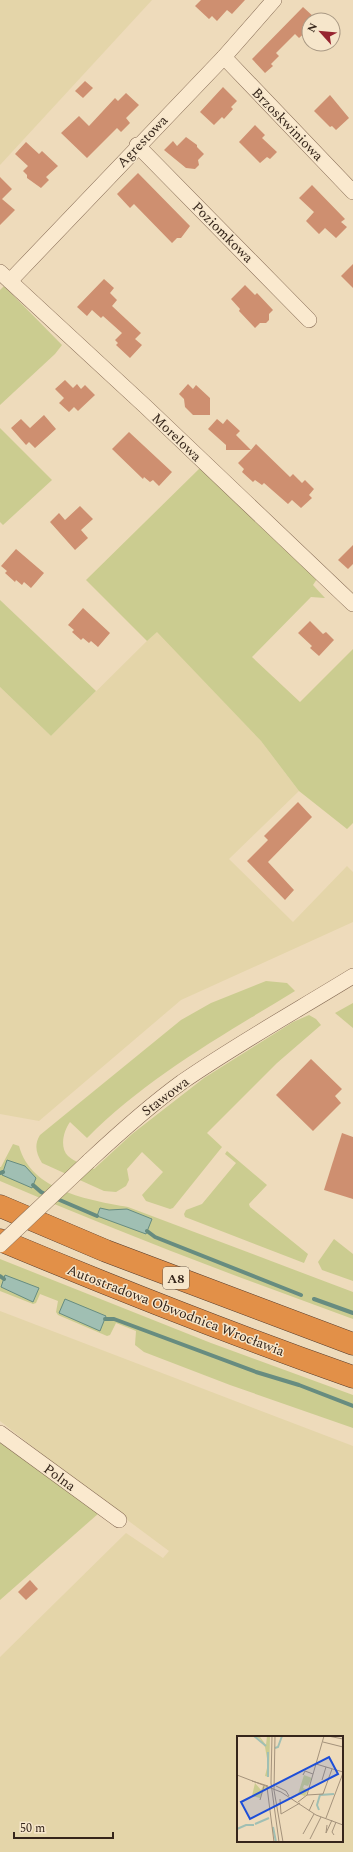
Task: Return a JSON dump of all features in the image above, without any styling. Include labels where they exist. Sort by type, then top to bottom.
[{"type":"highway","name":"A8","points":[[0,1206],[106,1251],[353,1344]]},
{"type":"highway","name":"Autostradowa Obwodnica Wrocławia","points":[[0,1240],[101,1282],[274,1349],[353,1377]]},
{"type":"street","name":"Agrestowa","points":[[5,276],[138,145],[224,56],[274,0]]},
{"type":"street","name":"Brzoskwiniowa","points":[[224,56],[353,192]]},
{"type":"street","name":"Poziomkowa","points":[[138,145],[309,320]]},
{"type":"street","name":"Morelowa","points":[[5,276],[146,407],[353,604]]},
{"type":"street","name":"Stawowa","points":[[0,1245],[132,1122],[183,1082],[230,1051],[353,976]]},
{"type":"street","name":"Polna","points":[[0,1433],[119,1520]]},
{"type":"shaded area","points":[[0,0],[152,0],[0,165]]},
{"type":"shaded area","points":[[157,631],[261,741],[299,791],[229,859],[293,922],[347,866],[353,872],[353,922],[181,1000],[39,1121],[0,1114],[0,687],[51,736]]},
{"type":"shaded area","points":[[7,1160],[25,1166],[36,1178],[32,1188],[2,1175]]},
{"type":"shaded area","points":[[100,1208],[109,1210],[127,1209],[152,1219],[146,1234],[97,1216]]},
{"type":"shaded area","points":[[5,1275],[39,1288],[33,1302],[1,1287]]},
{"type":"shaded area","points":[[65,1299],[106,1316],[100,1331],[59,1313]]},
{"type":"shaded area","points":[[0,1311],[353,1446],[353,1852],[0,1852],[0,1657],[126,1533],[163,1558],[169,1551],[91,1493],[0,1421]]},
{"type":"green space","points":[[4,286],[62,345],[55,354],[0,405],[0,290]]},
{"type":"green space","points":[[0,428],[52,480],[3,525],[0,522]]},
{"type":"green space","points":[[200,468],[317,579],[313,585],[325,598],[311,597],[252,657],[300,702],[353,649],[353,823],[347,829],[299,791],[261,741],[157,632],[147,641],[86,580]]},
{"type":"green space","points":[[0,600],[96,691],[51,736],[0,687]]},
{"type":"green space","points":[[266,981],[287,983],[295,991],[186,1058],[134,1096],[87,1138],[70,1122],[66,1129],[63,1139],[65,1152],[73,1160],[94,1169],[132,1134],[204,1078],[293,1022],[309,1015],[316,1019],[321,1025],[277,1063],[207,1133],[222,1147],[173,1208],[170,1209],[146,1201],[142,1195],[163,1172],[142,1152],[127,1169],[129,1180],[126,1186],[116,1192],[104,1191],[42,1163],[36,1149],[40,1135],[181,1020],[211,1003]]},
{"type":"green space","points":[[353,1003],[353,1028],[335,1013]]},
{"type":"green space","points":[[13,1144],[19,1146],[26,1161],[36,1174],[48,1183],[63,1191],[96,1201],[128,1207],[353,1292],[353,1319],[175,1253],[0,1181],[0,1167]]},
{"type":"green space","points":[[227,1151],[267,1185],[249,1204],[250,1207],[308,1254],[304,1263],[185,1217],[184,1214],[186,1210],[202,1204],[236,1163],[225,1154]]},
{"type":"green space","points":[[334,1239],[353,1254],[353,1281],[322,1270],[318,1262]]},
{"type":"green space","points":[[0,1259],[211,1343],[353,1395],[353,1428],[230,1385],[144,1352],[135,1345],[136,1331],[116,1323],[110,1335],[107,1336],[58,1315],[56,1312],[58,1301],[40,1294],[36,1303],[33,1304],[0,1291]]},
{"type":"green space","points":[[0,1439],[99,1513],[0,1600]]},
{"type":"building","points":[[201,0],[245,0],[232,14],[227,10],[217,21],[212,16],[209,19],[195,6]]},
{"type":"building","points":[[303,7],[308,12],[301,12],[301,36],[299,38],[295,34],[276,53],[279,56],[271,64],[273,66],[265,73],[252,59]]},
{"type":"building","points":[[85,81],[93,88],[83,98],[75,91]]},
{"type":"building","points":[[223,87],[237,101],[231,107],[233,109],[224,119],[222,117],[214,125],[200,112]]},
{"type":"building","points":[[126,93],[139,105],[126,118],[130,123],[121,132],[117,128],[87,158],[61,133],[79,116],[89,126],[115,98],[118,101]]},
{"type":"building","points":[[330,95],[349,118],[336,130],[332,126],[330,127],[314,111]]},
{"type":"building","points":[[255,125],[265,135],[262,138],[277,152],[270,159],[267,157],[260,163],[239,142]]},
{"type":"building","points":[[186,137],[197,145],[197,147],[204,154],[198,160],[199,165],[195,169],[186,168],[164,150],[173,141],[177,146]]},
{"type":"building","points":[[26,142],[39,154],[42,151],[58,166],[46,177],[49,180],[41,188],[27,178],[27,175],[23,171],[28,166],[15,154]]},
{"type":"building","points":[[138,173],[190,226],[181,238],[177,238],[172,243],[134,204],[130,208],[117,194]]},
{"type":"building","points":[[0,177],[12,189],[2,199],[15,210],[0,225]]},
{"type":"building","points":[[312,185],[345,219],[341,222],[347,227],[336,238],[325,228],[319,234],[306,221],[314,212],[299,198]]},
{"type":"building","points":[[353,264],[353,288],[341,276]]},
{"type":"building","points":[[104,279],[114,288],[110,293],[117,300],[112,306],[141,333],[135,339],[142,345],[130,358],[116,345],[118,343],[115,340],[122,333],[103,316],[101,318],[92,310],[87,316],[77,307]]},
{"type":"building","points":[[245,285],[255,295],[257,293],[273,310],[269,314],[269,320],[266,323],[260,323],[255,328],[239,311],[240,309],[231,299]]},
{"type":"building","points":[[65,380],[73,388],[77,384],[81,389],[85,385],[95,395],[78,411],[74,407],[69,412],[59,403],[64,398],[55,389]]},
{"type":"building","points":[[188,384],[193,389],[196,385],[210,398],[210,415],[193,415],[185,407],[184,399],[179,394]]},
{"type":"building","points":[[44,415],[56,429],[35,448],[29,442],[26,445],[11,428],[21,419],[30,428]]},
{"type":"building","points":[[217,419],[223,424],[227,419],[240,431],[236,435],[251,450],[226,450],[226,445],[208,429]]},
{"type":"building","points":[[129,432],[172,472],[159,486],[153,480],[150,482],[144,477],[143,479],[112,449]]},
{"type":"building","points":[[256,444],[290,477],[293,474],[302,483],[305,480],[314,489],[309,495],[312,498],[301,508],[292,500],[288,504],[264,483],[262,485],[255,480],[253,482],[242,472],[244,469],[238,463]]},
{"type":"building","points":[[80,506],[93,519],[81,530],[88,538],[75,550],[50,522],[59,513],[65,520]]},
{"type":"building","points":[[353,545],[353,564],[348,569],[338,560]]},
{"type":"building","points":[[16,549],[44,573],[31,588],[24,582],[22,585],[16,580],[15,582],[5,573],[7,571],[1,566]]},
{"type":"building","points":[[83,608],[110,633],[98,647],[91,641],[89,643],[83,638],[81,640],[72,632],[74,630],[68,625]]},
{"type":"building","points":[[310,621],[323,634],[326,632],[334,640],[319,656],[310,648],[312,646],[298,633]]},
{"type":"building","points":[[298,802],[312,817],[268,862],[294,890],[285,900],[247,861],[268,840],[264,836]]},
{"type":"building","points":[[311,1059],[342,1089],[335,1096],[341,1103],[313,1131],[276,1095]]},
{"type":"building","points":[[342,1133],[353,1137],[353,1199],[324,1190]]},
{"type":"building","points":[[30,1580],[38,1589],[26,1600],[18,1592]]},
{"type":"waterway","points":[[33,1185],[47,1195]]},
{"type":"waterway","points":[[55,1198],[97,1216]]},
{"type":"waterway","points":[[147,1231],[155,1237],[301,1295]]},
{"type":"waterway","points":[[0,1276],[4,1279]]},
{"type":"waterway","points":[[314,1299],[353,1313]]},
{"type":"waterway","points":[[105,1319],[114,1319],[256,1372],[299,1385],[353,1406]]}]
